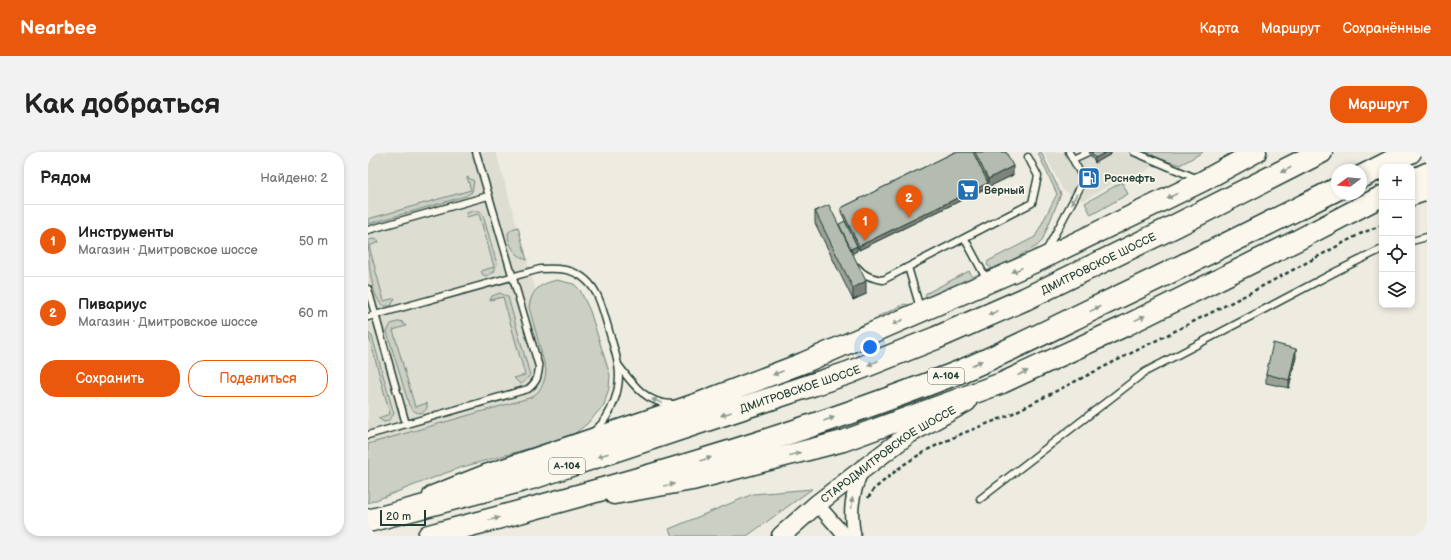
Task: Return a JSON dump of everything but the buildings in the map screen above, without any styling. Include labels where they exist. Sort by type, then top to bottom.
[{"type":"highway","name":"ДМИТРОВСКОЕ ШОССЕ","points":[[369,521],[535,476],[848,373],[936,338],[1025,299],[1175,226],[1321,152]]},
{"type":"highway","points":[[1367,174],[1410,152]]},
{"type":"highway","name":"А-104","points":[[429,536],[534,509],[779,436],[951,375],[1034,338],[1331,192]]},
{"type":"main road","points":[[369,521],[486,475],[696,404],[803,363],[1042,259],[1203,181],[1235,160],[1256,152]]},
{"type":"main road","points":[[1415,178],[1427,172]]},
{"type":"main road","points":[[1415,194],[1427,190]]},
{"type":"main road","points":[[534,509],[692,480],[843,441],[1002,383],[1125,326],[1296,241],[1379,198]]},
{"type":"main road","points":[[1296,241],[1379,206]]},
{"type":"street","name":"СТАРОДМИТРОВСКОЕ ШОССЕ","points":[[781,536],[817,504],[909,434],[1002,383]]},
{"type":"street","points":[[854,536],[851,518],[851,501],[861,472]]},
{"type":"street","points":[[817,504],[844,536]]},
{"type":"lane","points":[[368,435],[528,389],[535,384],[538,377],[539,367],[476,152]]},
{"type":"lane","points":[[1042,259],[1084,180],[1069,152]]},
{"type":"lane","points":[[1073,160],[1088,152]]},
{"type":"lane","points":[[1134,152],[1203,181]]},
{"type":"lane","points":[[854,264],[862,272],[872,278],[883,280],[1032,203],[1038,176],[1028,157]]},
{"type":"lane","points":[[368,230],[488,196]]},
{"type":"lane","points":[[1415,241],[1427,237]]},
{"type":"lane","points":[[965,238],[989,283]]},
{"type":"lane","points":[[980,499],[1145,372],[1337,270],[1379,251]]},
{"type":"lane","points":[[908,267],[921,312]]},
{"type":"lane","points":[[368,317],[540,269],[555,268],[567,270],[586,280],[602,304],[618,366],[617,393],[610,412],[597,429],[578,443]]},
{"type":"lane","points":[[368,289],[406,424]]},
{"type":"lane","points":[[618,366],[635,387],[648,398],[668,404],[696,404]]},
{"type":"path","points":[[867,500],[874,489],[903,465],[927,450],[961,434],[1007,416],[1379,227]]},
{"type":"shaded area","points":[[368,152],[496,152],[564,390],[368,446]]},
{"type":"shaded area","points":[[1041,152],[1061,194],[1042,241],[1037,246],[994,270],[987,265],[988,261],[1035,237],[1057,194],[1038,153]]},
{"type":"shaded area","name":"Роснефть","points":[[1044,152],[1176,152],[1129,181],[1125,176],[1083,201],[1063,190]]},
{"type":"shaded area","points":[[1138,152],[1203,152],[1180,165]]},
{"type":"shaded area","points":[[467,177],[474,181],[472,192],[466,196],[368,224],[368,219],[471,190]]},
{"type":"shaded area","points":[[1122,182],[1128,194],[1091,215],[1085,203]]},
{"type":"shaded area","points":[[472,211],[480,211],[483,215],[497,264],[494,272],[487,276],[483,275],[481,271],[494,267],[479,214],[466,217],[467,213]]},
{"type":"shaded area","points":[[518,227],[527,260],[519,256],[513,250],[509,242],[508,233],[512,229]]},
{"type":"shaded area","points":[[372,239],[378,240],[379,242],[369,246],[384,301],[395,298],[391,306],[383,306],[375,293],[369,266],[368,241]]},
{"type":"shaded area","points":[[969,271],[973,277],[971,281],[934,300],[927,297],[925,294]]},
{"type":"shaded area","points":[[557,280],[574,284],[580,290],[590,311],[610,375],[609,388],[604,405],[587,424],[570,437],[459,468],[368,503],[368,444],[529,398],[537,393],[542,387],[546,370],[529,307],[530,301],[538,288],[546,283]]},
{"type":"shaded area","points":[[500,293],[508,297],[530,375],[520,384],[514,378],[525,375],[503,297],[490,300],[492,296]]},
{"type":"shaded area","points":[[905,304],[913,307],[878,325],[879,316]]},
{"type":"shaded area","points":[[401,321],[406,326],[393,330],[415,407],[427,403],[427,408],[425,411],[420,413],[413,410],[409,405],[387,332],[391,324]]},
{"type":"shaded area","points":[[368,333],[372,336],[394,414],[388,421],[384,422],[378,418],[390,414]]},
{"type":"shaded area","points":[[812,489],[747,536],[672,536],[669,529],[753,494]]},
{"type":"place","name":"Роснефть","points":[[1089,178]]},
{"type":"place","name":"Верный","points":[[968,190]]},
{"type":"place","name":"Пивариус","points":[[909,218]]},
{"type":"place","name":"Инструменты","points":[[865,241]]}]
